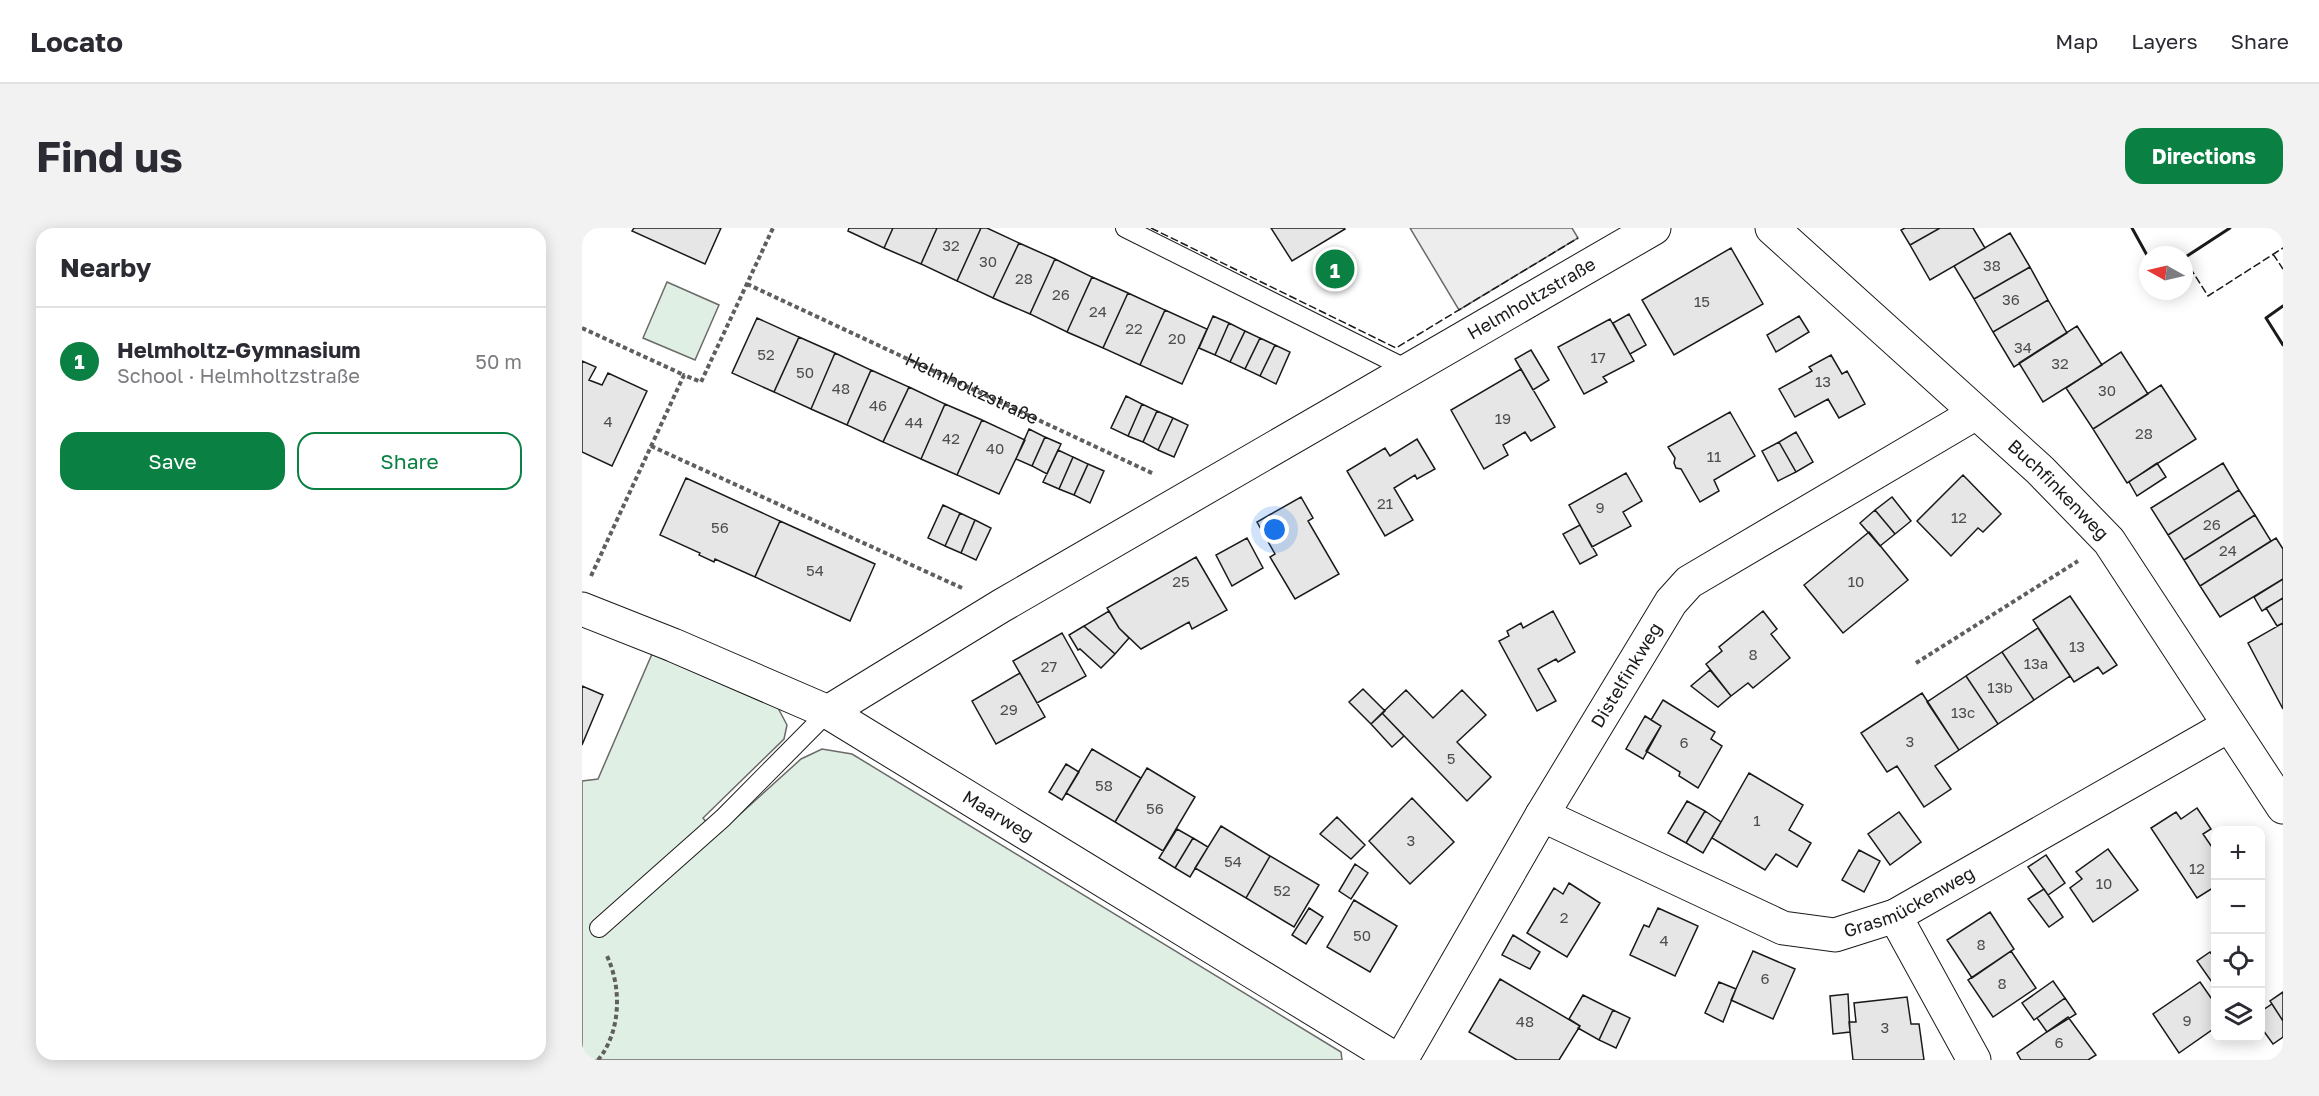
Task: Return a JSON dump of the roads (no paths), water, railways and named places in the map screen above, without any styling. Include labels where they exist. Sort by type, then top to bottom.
[{"type":"street","name":"Helmholtzstraße","points":[[828,712],[1001,606],[1654,228]]},
{"type":"street","name":"Buchfinkenweg","points":[[1772,228],[2040,470],[2109,542],[2283,807]]},
{"type":"street","name":"Distelfinkweg","points":[[1399,1060],[1542,815],[1671,602],[1689,582],[1976,414]]},
{"type":"street","name":"Maarweg","points":[[584,597],[673,645],[828,712],[1399,1060]]},
{"type":"street","name":"Grasmückenweg","points":[[1542,815],[1783,928],[1835,935],[1895,916],[2228,726]]},
{"type":"street","points":[[1895,916],[1974,1060]]},
{"type":"lane","points":[[1125,228],[1409,370]]},
{"type":"lane","points":[[599,928],[723,818],[828,712]]},
{"type":"place","name":"Helmholtz-Gymnasium","points":[[1335,269]]}]
